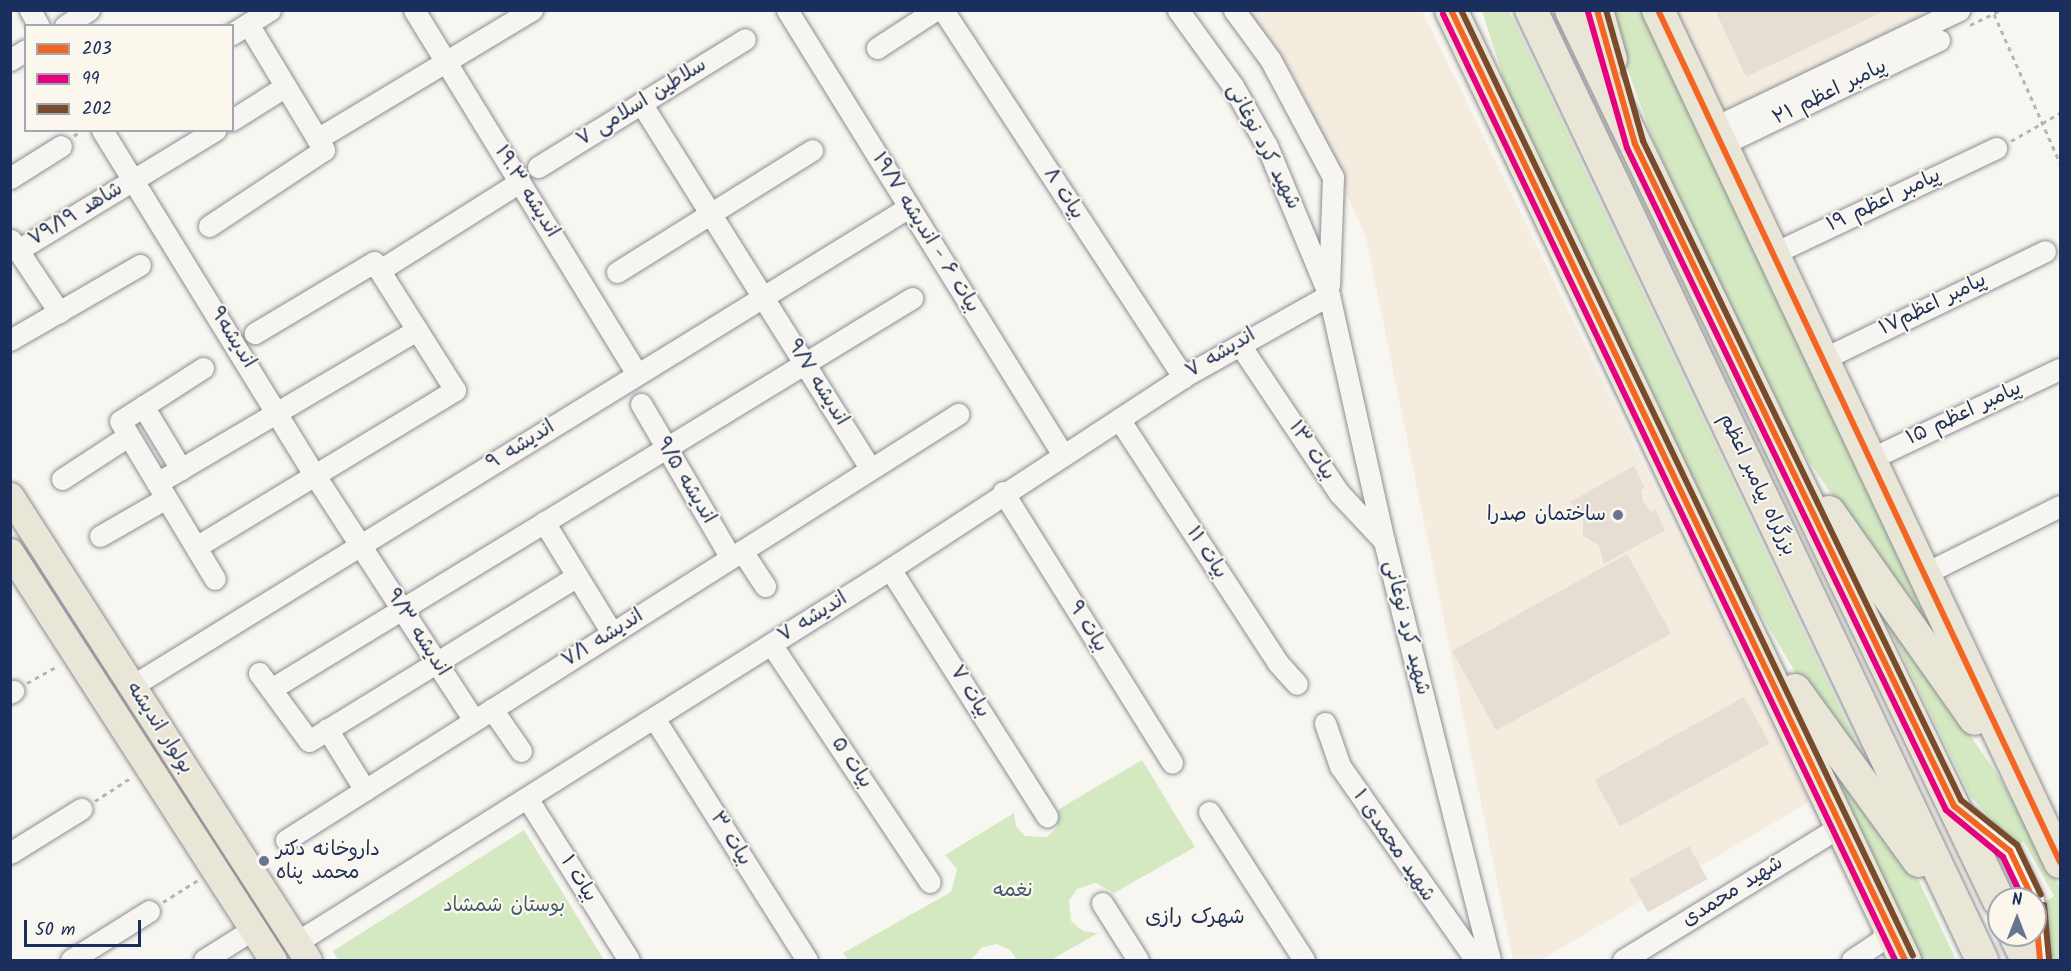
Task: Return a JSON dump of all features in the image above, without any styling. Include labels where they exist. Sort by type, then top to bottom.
[{"type":"highway","points":[[1451,10],[1844,824],[1905,960]]},
{"type":"highway","points":[[1472,10],[1506,125]]},
{"type":"highway","name":"بزرگراه پیامبر اعظم","points":[[1531,10],[1982,960]]},
{"type":"highway","name":"بزرگراه پیامبر اعظم","points":[[1571,10],[1992,887]]},
{"type":"highway","points":[[1597,10],[1635,144]]},
{"type":"highway","points":[[1658,10],[1868,460],[2061,862]]},
{"type":"highway","points":[[1775,436],[2018,774]]},
{"type":"highway","points":[[1747,624],[1965,925]]},
{"type":"main road","name":"بولوار اندیشه","points":[[10,496],[303,951]]},
{"type":"main road","name":"بولوار اندیشه","points":[[10,552],[273,960]]},
{"type":"street","points":[[30,10],[38,24]]},
{"type":"street","points":[[68,24],[88,10]]},
{"type":"street","points":[[209,226],[324,150],[284,87],[240,29],[270,10]]},
{"type":"street","name":"اندیشه ۱۹.۳","points":[[414,10],[638,374]]},
{"type":"street","points":[[317,139],[532,10]]},
{"type":"street","points":[[877,48],[934,10]]},
{"type":"street","name":"بیات ۸","points":[[943,10],[1182,377]]},
{"type":"street","name":"شهید کرد نوغانی","points":[[1178,10],[1233,86],[1267,146],[1329,295],[1384,541],[1490,960]]},
{"type":"street","name":"شهید کرد نوغانی","points":[[1234,10],[1270,59],[1332,177],[1329,295]]},
{"type":"street","points":[[1717,137],[1959,10]]},
{"type":"street","name":"بیات ۶ - اندیشه ۱۹/۷","points":[[790,12],[1063,455]]},
{"type":"street","name":"سلاطین اسلامی ۷","points":[[538,167],[745,39]]},
{"type":"street","name":"پیامبر اعظم ۲۱","points":[[1717,137],[1939,40]]},
{"type":"street","points":[[10,60],[24,51]]},
{"type":"street","points":[[234,119],[284,87]]},
{"type":"street","name":"اندیشه ۹/۷","points":[[641,104],[871,469]]},
{"type":"street","name":"اندیشه۹","points":[[103,132],[360,545]]},
{"type":"street","name":"شاهد ۷۹/۱۹","points":[[14,244],[135,180],[212,132]]},
{"type":"street","points":[[10,178],[61,146]]},
{"type":"street","name":"پیامبر اعظم ۱۹","points":[[1772,254],[1996,148]]},
{"type":"street","points":[[617,272],[812,150]]},
{"type":"street","points":[[380,270],[519,182]]},
{"type":"street","name":"اندیشه ۹","points":[[132,686],[909,207]]},
{"type":"street","points":[[14,244],[59,312]]},
{"type":"street","name":"پیامبر اعظم۱۷","points":[[1821,360],[2045,250]]},
{"type":"street","points":[[196,547],[455,390],[374,262],[255,333]]},
{"type":"street","points":[[10,340],[140,265]]},
{"type":"street","name":"اندیشه ۷","points":[[303,951],[527,798],[890,569],[1003,492],[1182,377],[1329,295]]},
{"type":"street","points":[[577,576],[435,661],[309,741],[265,681],[400,608],[912,298]]},
{"type":"street","points":[[100,536],[161,491],[181,469],[417,330]]},
{"type":"street","name":"بیات ۱۳","points":[[1246,354],[1339,493],[1384,541]]},
{"type":"street","points":[[203,368],[120,421],[215,579]]},
{"type":"street","name":"پیامبر اعظم ۱۵","points":[[1868,460],[2061,369]]},
{"type":"street","name":"اندیشه ۹/۵","points":[[641,404],[666,449],[736,554],[765,586]]},
{"type":"street","points":[[143,406],[181,469]]},
{"type":"street","name":"اندیشه ۷/۱","points":[[286,840],[958,414]]},
{"type":"street","name":"بیات ۱۱","points":[[1119,419],[1278,663],[1297,684]]},
{"type":"street","points":[[62,480],[128,436]]},
{"type":"street","name":"بیات ۹","points":[[1003,492],[1172,762]]},
{"type":"street","points":[[1922,574],[2061,506]]},
{"type":"street","points":[[544,522],[612,633]]},
{"type":"street","name":"اندیشه ۹/۳","points":[[360,545],[474,720]]},
{"type":"street","name":"بیات ۷","points":[[890,569],[1047,816]]},
{"type":"street","name":"بیات ۵","points":[[771,644],[930,882]]},
{"type":"street","points":[[492,709],[521,751]]},
{"type":"street","name":"بیات ۳","points":[[654,718],[807,960]]},
{"type":"street","name":"شهید محمدی ۱","points":[[1324,723],[1340,766],[1476,960]]},
{"type":"street","points":[[327,729],[365,790]]},
{"type":"street","name":"بیات ۱","points":[[527,798],[629,960]]},
{"type":"street","points":[[1954,806],[2010,851],[2027,887]]},
{"type":"street","points":[[10,853],[81,809]]},
{"type":"street","points":[[1209,812],[1304,960]]},
{"type":"street","name":"شهید محمدی","points":[[1623,960],[1844,824]]},
{"type":"street","points":[[1102,903],[1138,960]]},
{"type":"street","points":[[71,960],[149,912]]},
{"type":"street","points":[[1860,957],[1882,940],[1886,922]]},
{"type":"street","points":[[204,960],[254,929]]},
{"type":"path","points":[[1995,14],[2060,161]]},
{"type":"path","points":[[1996,148],[2061,113]]},
{"type":"path","points":[[12,692],[77,655]]},
{"type":"path","points":[[81,809],[149,767]]},
{"type":"path","points":[[149,912],[215,870]]},
{"type":"shaded area","points":[[1248,11],[1422,11],[1809,802],[1541,960],[1513,960],[1366,237],[1293,74]]},
{"type":"shaded area","points":[[1676,11],[1980,11],[1734,130]]},
{"type":"green space","points":[[1482,11],[1509,11],[1878,788],[1798,677],[1738,575],[1512,104]]},
{"type":"green space","points":[[1606,11],[1642,11],[1887,526],[1940,654],[1790,433],[1656,147]]},
{"type":"green space","points":[[1878,605],[2002,781],[2060,887],[2060,960],[2051,960],[2047,900],[2054,896],[2024,842],[2015,844],[1971,797]]},
{"type":"green space","points":[[1808,725],[1919,881],[1956,960],[1914,960]]},
{"type":"green space","name":"نغمه","points":[[1142,760],[1195,847],[1114,893],[1096,883],[1077,889],[1069,901],[1071,921],[1083,931],[1098,933],[1051,960],[1017,960],[1010,950],[996,944],[981,948],[971,960],[848,960],[843,953],[951,892],[957,869],[945,855],[1014,813],[1016,826],[1025,836],[1047,837],[1057,828],[1059,809]]},
{"type":"green space","name":"بوستان شمشاد","points":[[524,830],[604,960],[338,960],[333,951]]},
{"type":"building","points":[[1715,10],[1887,10],[1746,77]]},
{"type":"building","name":"ساختمان صدرا","points":[[1634,466],[1645,488],[1641,490],[1643,502],[1651,512],[1655,509],[1665,530],[1604,564],[1599,546],[1583,535],[1583,516],[1570,502]]},
{"type":"building","points":[[1627,554],[1671,634],[1496,731],[1452,651]]},
{"type":"building","points":[[1744,697],[1770,743],[1620,826],[1594,780]]},
{"type":"building","points":[[1689,846],[1707,879],[1648,912],[1630,879]]},
{"type":"transit line","name":"203","points":[[1451,10],[1905,960]]},
{"type":"transit line","name":"202","points":[[1461,10],[1913,956]]},
{"type":"transit line","name":"203","points":[[1597,10],[1635,144],[1954,806],[2010,851],[2027,887]]},
{"type":"transit line","name":"202","points":[[1606,10],[1643,141],[1961,800],[2017,845],[2037,887]]},
{"type":"transit line","name":"203","points":[[1658,10],[2060,862]]},
{"type":"transit line","name":"99","points":[[1588,12],[1627,148],[1946,810],[2003,857],[2017,887]]},
{"type":"transit line","name":"99","points":[[1443,14],[1895,960]]},
{"type":"transit line","name":"202","points":[[2047,937],[2049,959]]},
{"type":"transit line","name":"203","points":[[2039,947],[2040,960]]},
{"type":"place","name":"ساختمان صدرا","points":[[1618,515]]},
{"type":"place","name":"داروخانه دکتر محمد پناه","points":[[264,861]]},
{"type":"district","name":"شهرک رازی","points":[[1195,918]]}]
